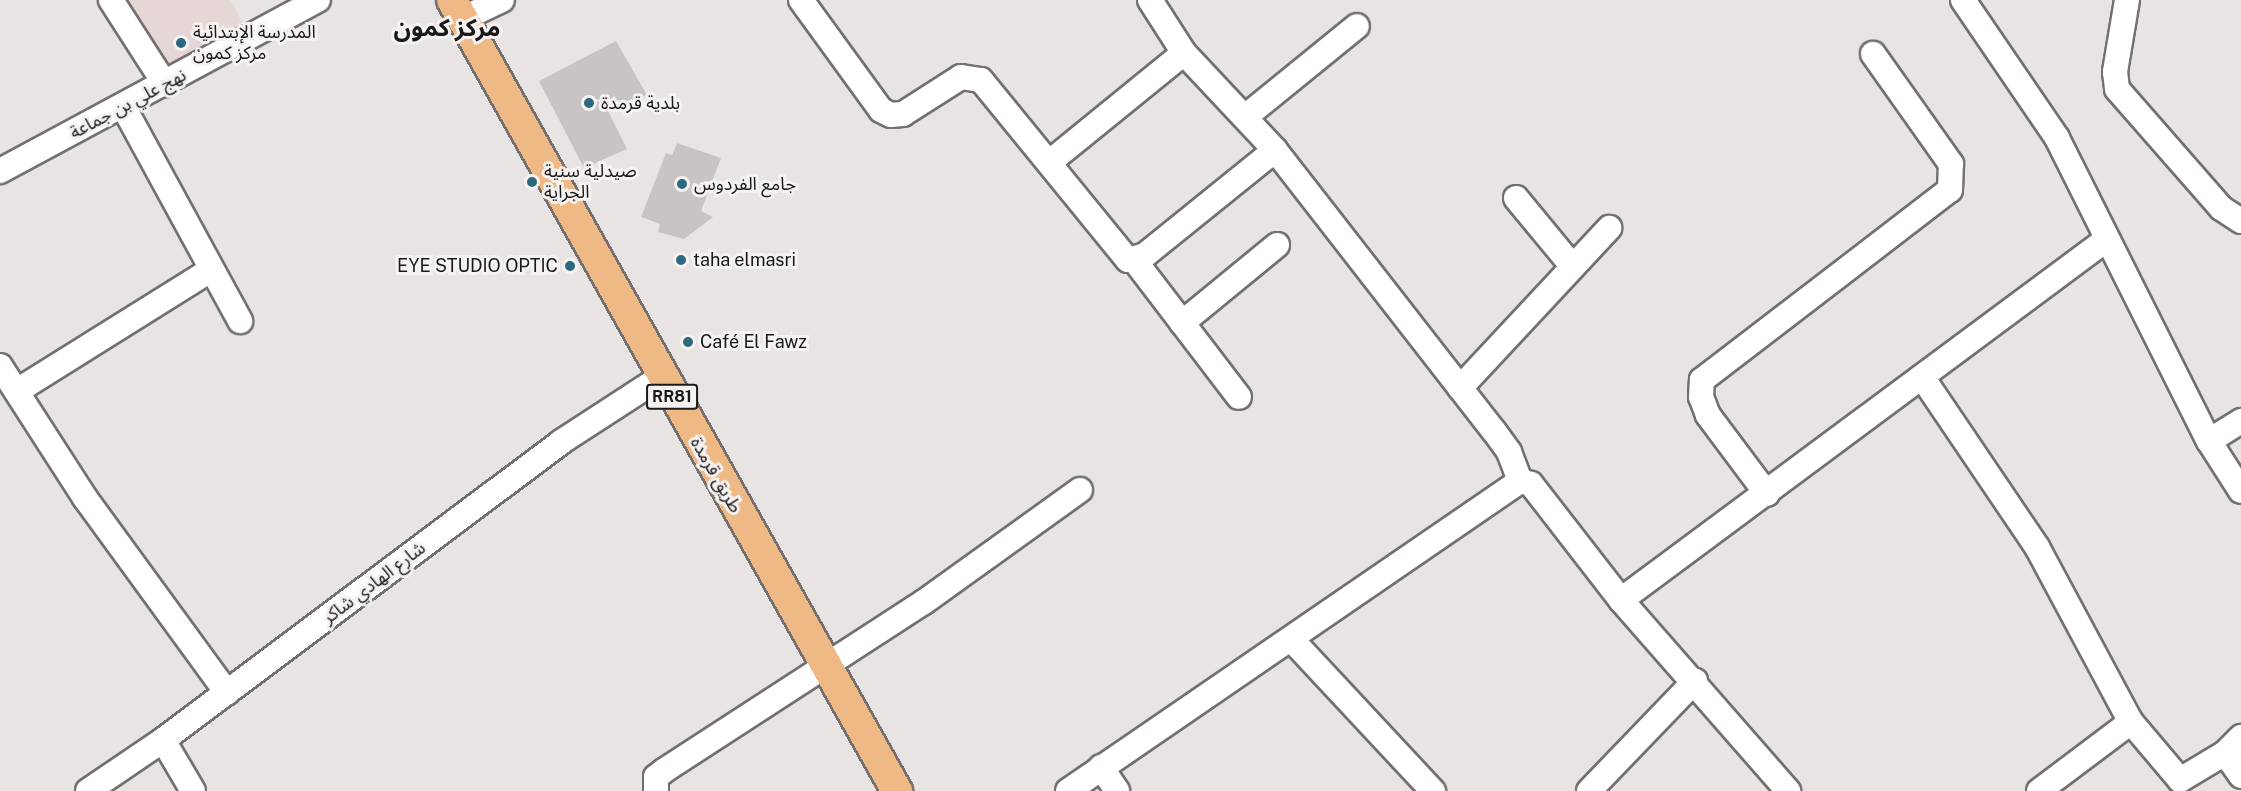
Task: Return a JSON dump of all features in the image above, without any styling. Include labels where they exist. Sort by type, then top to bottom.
[{"type":"main road","name":"طريق قرمدة","points":[[457,9],[661,377],[897,791]]},
{"type":"street","points":[[111,0],[165,84]]},
{"type":"street","name":"نهج علي بن جماعة","points":[[0,171],[318,0]]},
{"type":"street","points":[[457,9],[502,0]]},
{"type":"street","points":[[801,0],[881,110],[903,114],[954,81],[981,80],[1052,161],[1123,256],[1135,261],[1239,397]]},
{"type":"street","points":[[1150,0],[1184,53],[1275,150],[1461,388],[1509,452],[1520,481]]},
{"type":"street","points":[[1963,0],[2057,138],[2106,240],[2210,441],[2241,491]]},
{"type":"street","points":[[2127,0],[2115,72],[2117,89],[2221,208],[2241,220]]},
{"type":"street","points":[[1245,117],[1357,26]]},
{"type":"street","points":[[1052,161],[1184,53]]},
{"type":"street","points":[[1767,494],[1708,415],[1701,397],[1702,380],[1950,190],[1951,164],[1873,54]]},
{"type":"street","points":[[123,106],[240,321]]},
{"type":"street","points":[[1135,261],[1275,150]]},
{"type":"street","points":[[1516,198],[1573,267]]},
{"type":"street","points":[[1461,388],[1609,228]]},
{"type":"street","points":[[1621,600],[1767,494],[2106,240]]},
{"type":"street","points":[[1182,323],[1277,245]]},
{"type":"street","points":[[17,391],[212,270]]},
{"type":"street","points":[[0,366],[85,498],[227,693]]},
{"type":"street","name":"شارع الهادي شاكر","points":[[88,791],[227,693],[561,442],[661,377]]},
{"type":"street","points":[[1922,377],[2037,547],[2132,722],[2180,780],[2233,745],[2241,776]]},
{"type":"street","points":[[2210,441],[2241,421]]},
{"type":"street","points":[[1068,791],[1292,640],[1502,489],[1520,481],[1531,484],[1621,600],[1695,681],[1788,791]]},
{"type":"street","points":[[656,791],[656,777],[824,664],[924,603],[1080,490]]},
{"type":"street","points":[[1292,640],[1433,791]]},
{"type":"street","points":[[1588,791],[1695,681]]},
{"type":"street","points":[[2039,791],[2132,722]]},
{"type":"street","points":[[163,740],[193,791]]},
{"type":"street","points":[[1101,767],[1117,791]]},
{"type":"shaded area","name":"المدرسة الإبتدائية مركز كمون","points":[[119,0],[230,0],[244,25],[177,65],[161,62]]},
{"type":"building","name":"بلدية قرمدة","points":[[616,41],[647,95],[608,111],[627,149],[584,168],[539,81]]},
{"type":"building","name":"جامع الفردوس","points":[[677,143],[721,158],[701,211],[713,217],[684,239],[658,232],[660,224],[641,217],[666,153],[672,155]]},
{"type":"place","name":"المدرسة الإبتدائية مركز كمون","points":[[181,43]]},
{"type":"place","name":"بلدية قرمدة","points":[[589,103]]},
{"type":"place","name":"صيدلية سنية الجراية","points":[[532,182]]},
{"type":"place","name":"جامع الفردوس","points":[[682,184]]},
{"type":"place","name":"taha elmasri","points":[[681,260]]},
{"type":"place","name":"EYE STUDIO OPTIC","points":[[570,266]]},
{"type":"place","name":"Café El Fawz","points":[[688,342]]},
{"type":"district","name":"مركز كمون","points":[[447,28]]}]
